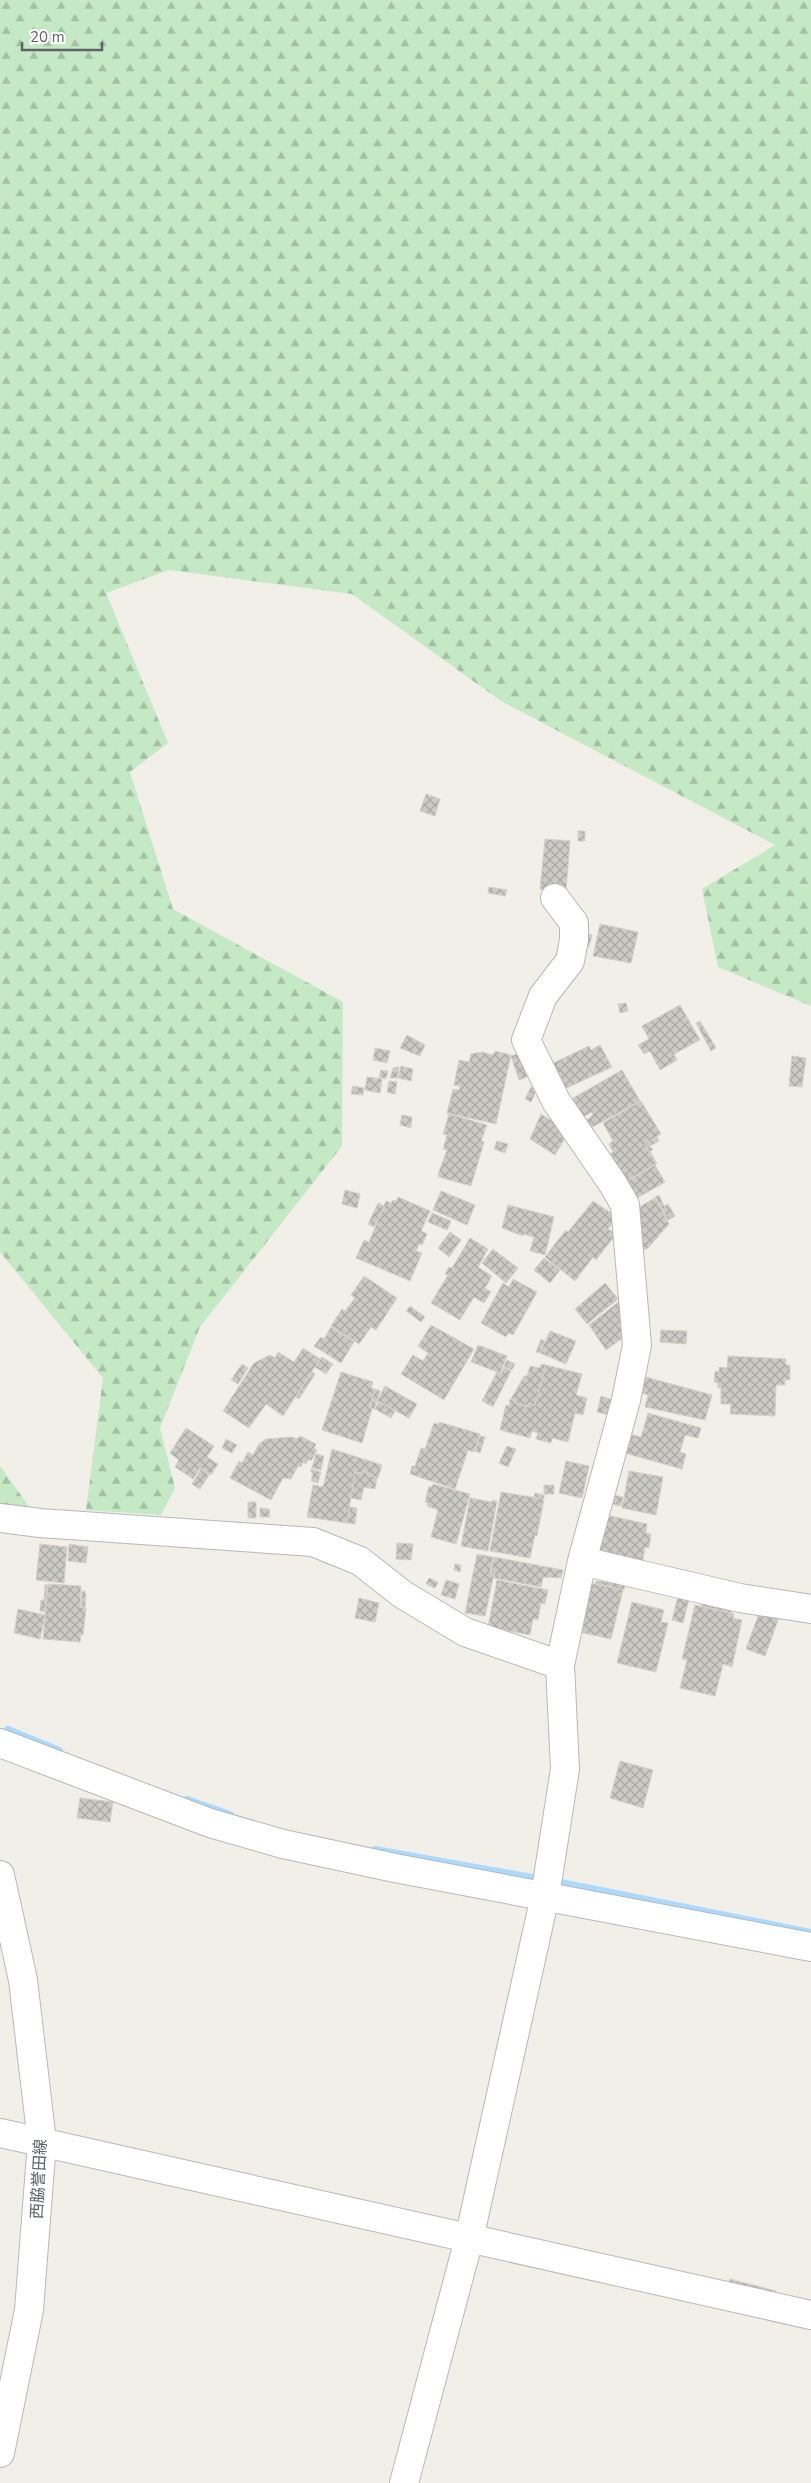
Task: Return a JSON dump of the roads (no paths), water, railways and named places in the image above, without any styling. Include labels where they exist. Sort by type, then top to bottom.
[{"type":"street","points":[[404,2483],[469,2239],[545,1896],[565,1769],[560,1665],[582,1561],[626,1400],[637,1345],[625,1205],[613,1184],[556,1101],[526,1040],[543,996],[570,961],[574,940],[574,923],[555,898]]},
{"type":"street","points":[[0,1518],[40,1523],[314,1542],[360,1561],[402,1594],[466,1632],[560,1665]]},
{"type":"street","points":[[582,1561],[740,1598],[811,1609]]},
{"type":"street","points":[[0,1743],[210,1823],[282,1844],[395,1868],[811,1947]]},
{"type":"street","name":"西脇誉田線","points":[[0,1875],[23,1980],[42,2142],[29,2310],[0,2453]]},
{"type":"street","points":[[0,2133],[811,2315]]},
{"type":"waterway","points":[[8,1730],[59,1751]]},
{"type":"waterway","points":[[187,1800],[230,1815]]},
{"type":"waterway","points":[[375,1850],[566,1884],[811,1933]]}]
